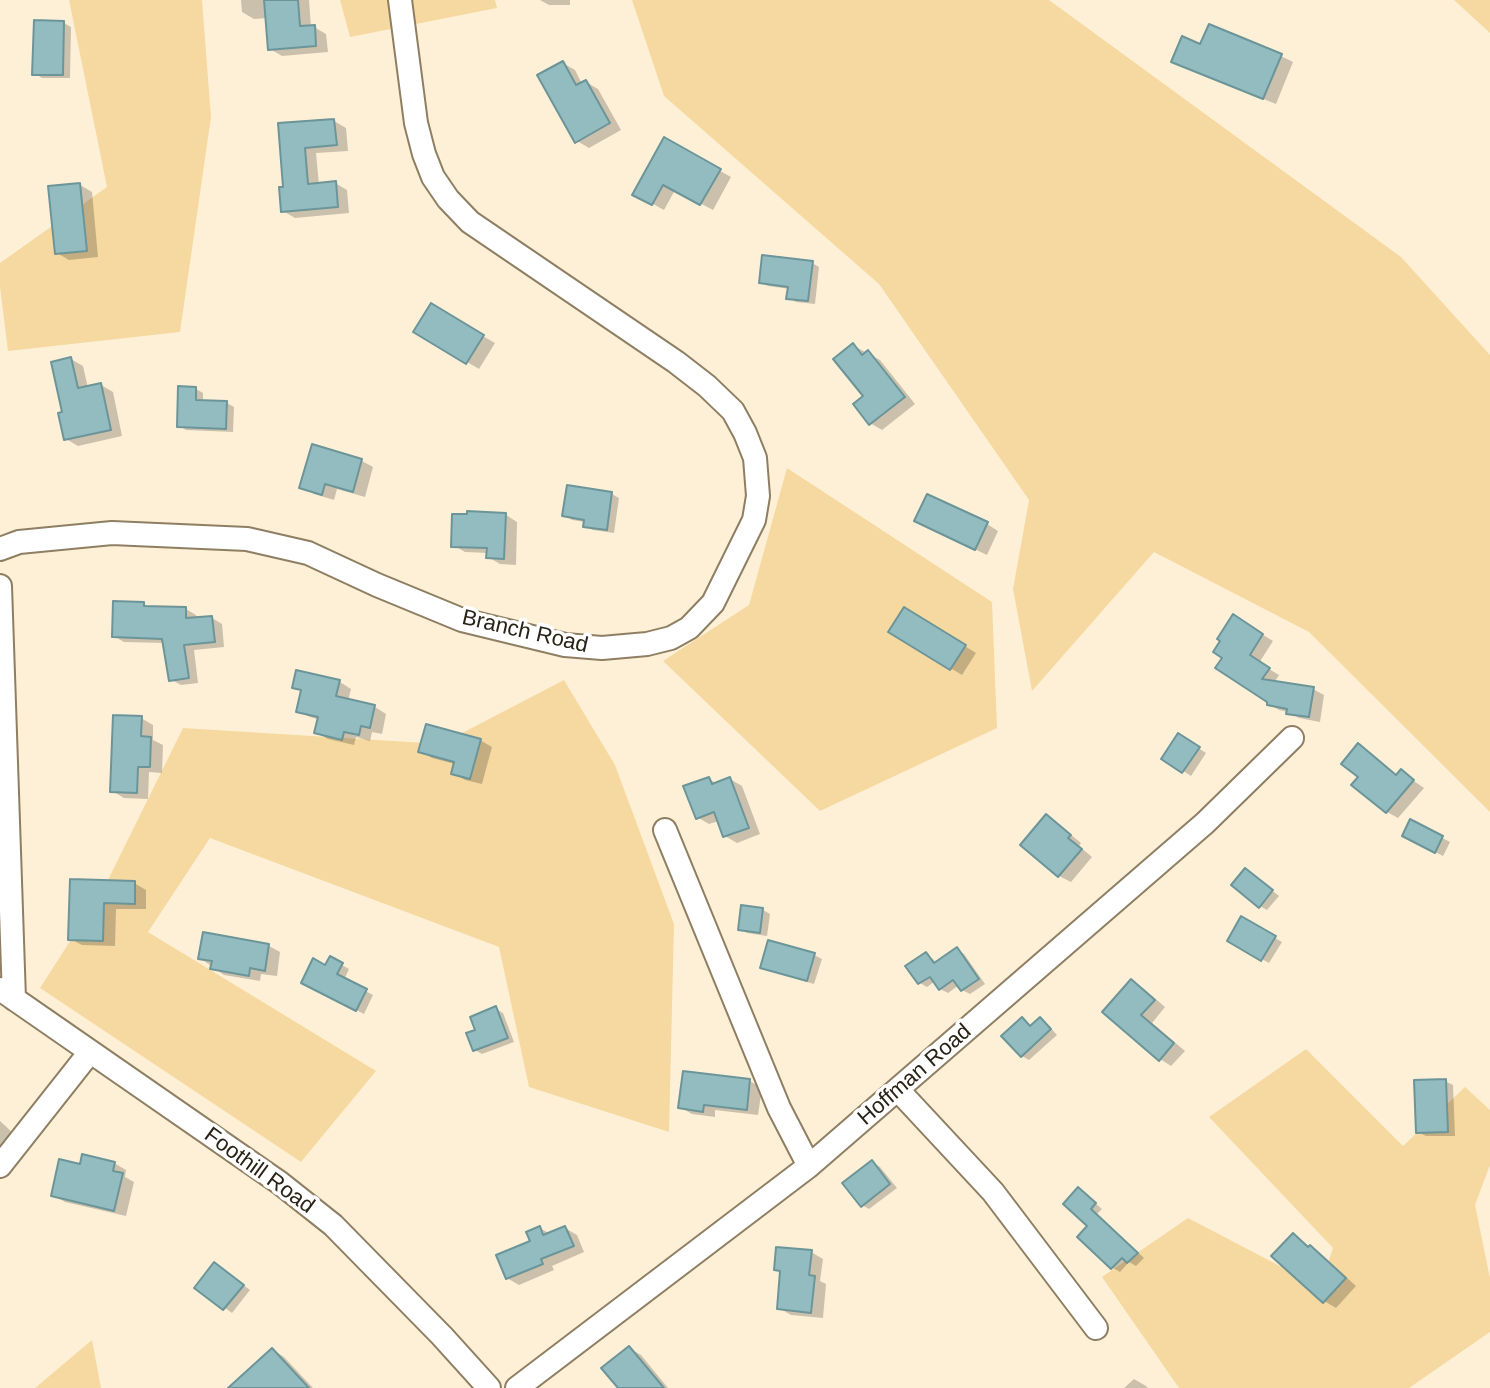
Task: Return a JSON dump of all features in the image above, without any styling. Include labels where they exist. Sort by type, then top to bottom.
[{"type":"street","name":"Branch Road","points":[[0,549],[19,542],[112,533],[247,539],[308,553],[462,620],[565,645],[602,648],[647,644],[671,638],[689,628],[713,603],[754,520],[758,496],[755,458],[745,433],[733,411],[697,378],[470,222],[448,199],[433,177],[416,123],[400,0]]},
{"type":"street","points":[[0,586],[7,994]]},
{"type":"street","name":"Hoffman Road","points":[[517,1388],[809,1166],[1205,823],[1292,738]]},
{"type":"street","points":[[665,830],[779,1108],[809,1166]]},
{"type":"street","name":"Foothill Road","points":[[7,994],[280,1183],[333,1225],[489,1388]]},
{"type":"street","points":[[0,1166],[90,1052]]},
{"type":"street","points":[[898,1090],[993,1192],[1096,1328]]},
{"type":"shaded area","points":[[69,0],[202,0],[211,117],[180,332],[8,351],[0,263],[107,187]]},
{"type":"shaded area","points":[[340,0],[495,0],[497,8],[350,37]]},
{"type":"shaded area","points":[[632,0],[1049,0],[1401,257],[1490,355],[1490,812],[1309,632],[1154,552],[1032,691],[1013,589],[1029,500],[879,284],[664,96]]},
{"type":"shaded area","points":[[1454,0],[1490,0],[1490,33]]},
{"type":"shaded area","points":[[787,468],[992,602],[997,728],[820,811],[663,661],[749,605]]},
{"type":"shaded area","points":[[564,680],[615,765],[674,924],[669,1132],[529,1087],[499,947],[210,838],[148,932],[376,1071],[301,1162],[40,988],[104,888],[183,728],[441,744]]},
{"type":"shaded area","points":[[1306,1049],[1403,1146],[1465,1087],[1490,1110],[1490,1165],[1475,1205],[1490,1278],[1490,1332],[1409,1388],[1179,1388],[1102,1277],[1188,1218],[1320,1287],[1333,1248],[1209,1117]]},
{"type":"shaded area","points":[[92,1340],[101,1388],[35,1388]]},
{"type":"building","points":[[264,0],[298,0],[300,26],[315,25],[316,46],[268,50]]},
{"type":"building","points":[[34,20],[64,21],[63,75],[32,75]]},
{"type":"building","points":[[1209,24],[1282,54],[1263,99],[1171,62],[1182,36],[1200,44]]},
{"type":"building","points":[[563,61],[576,85],[586,80],[610,123],[575,143],[537,75]]},
{"type":"building","points":[[334,119],[337,145],[305,148],[308,184],[336,181],[338,207],[281,212],[279,187],[283,187],[278,123]]},
{"type":"building","points":[[664,137],[721,169],[700,205],[663,185],[652,205],[632,195]]},
{"type":"building","points":[[80,183],[87,251],[55,254],[48,186]]},
{"type":"building","points":[[762,255],[813,261],[808,301],[786,299],[788,287],[759,283]]},
{"type":"building","points":[[431,303],[484,335],[466,364],[413,332]]},
{"type":"building","points":[[853,343],[862,355],[868,350],[905,397],[869,425],[853,404],[863,396],[833,359]]},
{"type":"building","points":[[71,357],[78,388],[101,383],[111,430],[64,440],[58,413],[62,412],[51,362]]},
{"type":"building","points":[[178,386],[196,387],[196,400],[227,401],[226,429],[177,427]]},
{"type":"building","points":[[312,444],[362,459],[353,492],[325,484],[322,495],[299,488]]},
{"type":"building","points":[[567,485],[612,492],[607,530],[583,527],[584,520],[562,516]]},
{"type":"building","points":[[927,494],[988,522],[975,550],[914,521]]},
{"type":"building","points":[[467,511],[506,513],[504,559],[486,558],[487,548],[451,547],[452,514],[467,514]]},
{"type":"building","points":[[113,601],[144,602],[144,606],[186,607],[186,618],[212,616],[215,642],[184,645],[189,678],[169,681],[162,639],[112,637]]},
{"type":"building","points":[[904,607],[966,645],[950,670],[888,632]]},
{"type":"building","points":[[1233,614],[1263,634],[1250,655],[1270,668],[1262,679],[1314,687],[1309,717],[1286,714],[1287,709],[1267,705],[1267,702],[1215,668],[1222,658],[1213,652],[1220,641],[1217,639]]},
{"type":"building","points":[[296,670],[340,680],[336,696],[375,705],[370,728],[361,726],[359,735],[344,732],[342,740],[314,733],[318,717],[296,712],[301,690],[292,688]]},
{"type":"building","points":[[113,715],[142,716],[141,736],[151,737],[150,767],[138,767],[137,793],[110,792]]},
{"type":"building","points":[[426,724],[481,739],[470,779],[451,774],[454,762],[418,752]]},
{"type":"building","points":[[1178,733],[1200,747],[1182,773],[1161,759]]},
{"type":"building","points":[[1358,743],[1396,775],[1401,769],[1414,780],[1386,813],[1351,785],[1358,777],[1341,764]]},
{"type":"building","points":[[709,777],[712,784],[730,777],[749,828],[723,837],[714,812],[696,819],[683,786]]},
{"type":"building","points":[[1046,814],[1082,849],[1058,877],[1020,845]]},
{"type":"building","points":[[1410,819],[1443,836],[1435,853],[1402,836]]},
{"type":"building","points":[[1245,868],[1273,890],[1259,908],[1231,885]]},
{"type":"building","points":[[70,879],[135,881],[135,904],[104,903],[103,941],[68,940]]},
{"type":"building","points":[[741,905],[763,908],[760,933],[738,930]]},
{"type":"building","points":[[1241,916],[1276,936],[1261,961],[1227,941]]},
{"type":"building","points":[[203,932],[269,944],[265,971],[250,968],[249,976],[210,969],[212,961],[198,959]]},
{"type":"building","points":[[768,940],[815,953],[807,981],[760,968]]},
{"type":"building","points":[[957,947],[979,979],[961,991],[953,980],[939,990],[930,977],[918,984],[905,966],[926,952],[934,963]]},
{"type":"building","points":[[330,956],[343,963],[337,974],[367,989],[356,1011],[301,983],[313,958],[325,965]]},
{"type":"building","points":[[1131,979],[1155,1000],[1141,1015],[1174,1043],[1159,1061],[1102,1012]]},
{"type":"building","points":[[496,1006],[508,1038],[473,1051],[466,1033],[475,1030],[470,1017]]},
{"type":"building","points":[[1022,1017],[1030,1026],[1040,1017],[1051,1029],[1021,1057],[1001,1036]]},
{"type":"building","points":[[683,1071],[750,1079],[747,1110],[704,1105],[703,1112],[678,1108]]},
{"type":"building","points":[[1446,1079],[1448,1132],[1416,1133],[1414,1080]]},
{"type":"building","points":[[82,1154],[115,1162],[113,1171],[123,1173],[114,1211],[51,1196],[59,1159],[80,1164]]},
{"type":"building","points":[[872,1160],[890,1184],[861,1207],[842,1183]]},
{"type":"building","points":[[1078,1187],[1096,1203],[1091,1209],[1138,1253],[1127,1263],[1122,1258],[1111,1269],[1077,1237],[1087,1226],[1063,1204]]},
{"type":"building","points":[[540,1226],[543,1235],[565,1226],[574,1246],[541,1259],[543,1264],[506,1279],[496,1255],[530,1241],[526,1232]]},
{"type":"building","points":[[1293,1233],[1346,1278],[1323,1303],[1271,1256]]},
{"type":"building","points":[[776,1247],[812,1250],[809,1275],[815,1276],[811,1313],[777,1309],[780,1271],[774,1270]]},
{"type":"building","points":[[214,1262],[244,1285],[223,1310],[194,1288]]},
{"type":"building","points":[[629,1346],[664,1388],[618,1388],[601,1368]]},
{"type":"building","points":[[272,1348],[309,1388],[228,1388]]}]
